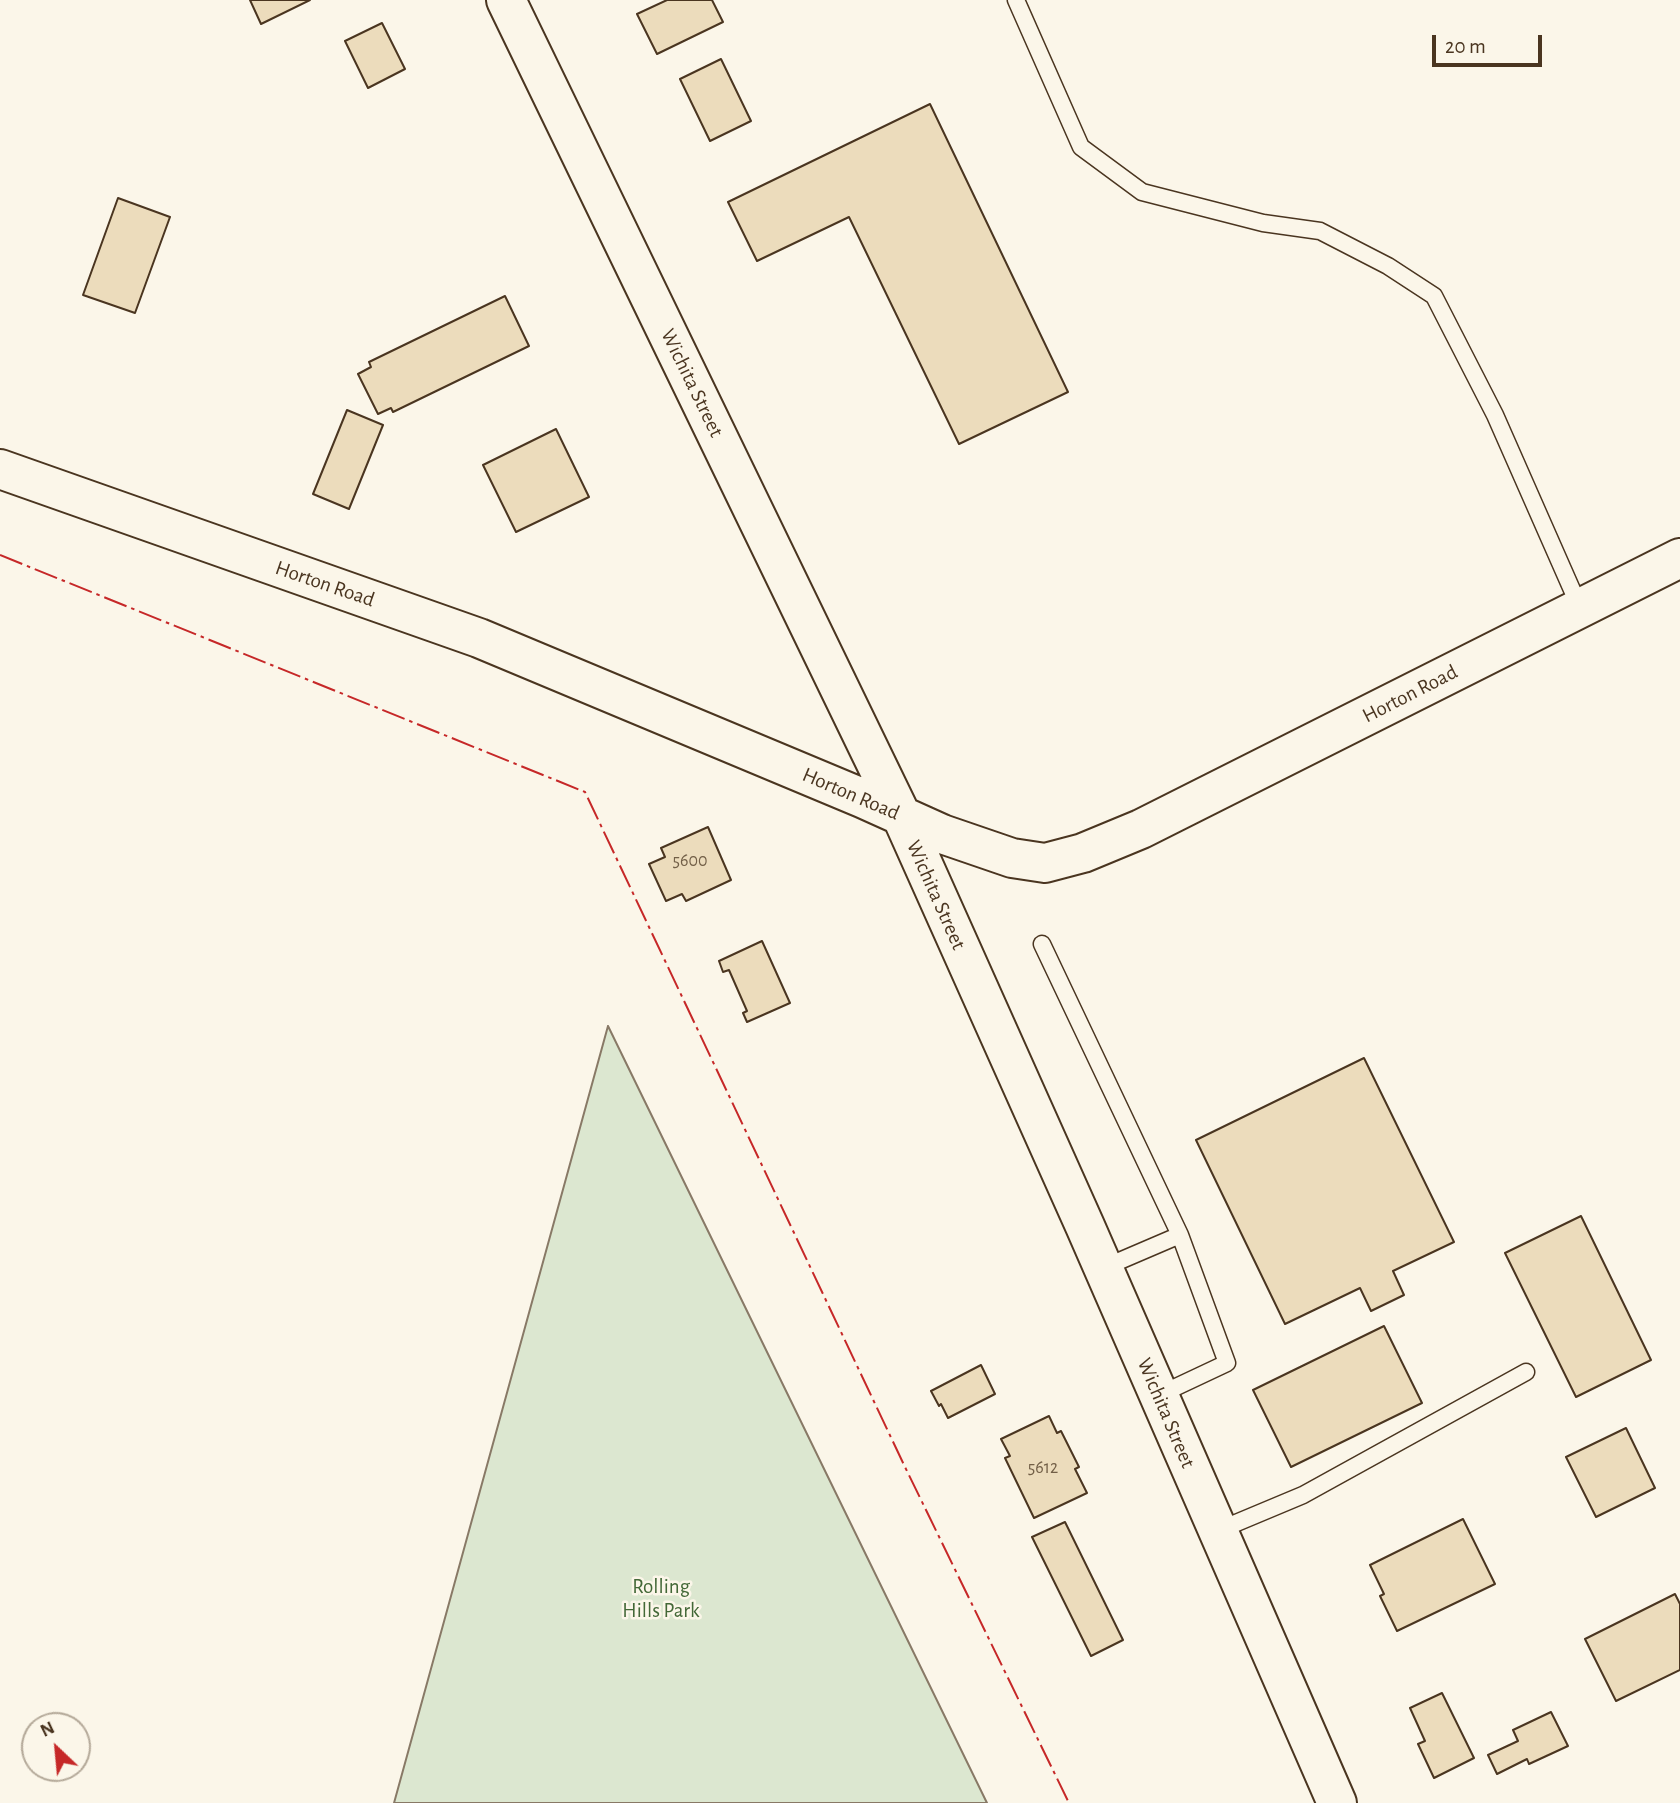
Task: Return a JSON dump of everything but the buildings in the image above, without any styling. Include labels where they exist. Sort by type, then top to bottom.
[{"type":"main road","name":"Wichita Street","points":[[506,0],[901,815],[1337,1803]]},
{"type":"main road","name":"Horton Road","points":[[0,469],[479,638],[942,834],[1012,858],[1045,863],[1083,853],[1141,829],[1680,558]]},
{"type":"lane","points":[[1016,0],[1081,146],[1142,192],[1263,223],[1320,231],[1388,266],[1434,296],[1495,415],[1580,608]]},
{"type":"lane","points":[[1042,944],[1180,1235],[1227,1363],[1158,1395]]},
{"type":"lane","points":[[1103,1268],[1180,1235]]},
{"type":"lane","points":[[1217,1531],[1303,1495],[1526,1372]]},
{"type":"green space","name":"Rolling Hills Park","points":[[608,1026],[987,1803],[394,1803]]},
{"type":"power","points":[[0,555],[585,792],[905,1467],[1069,1803]]}]
